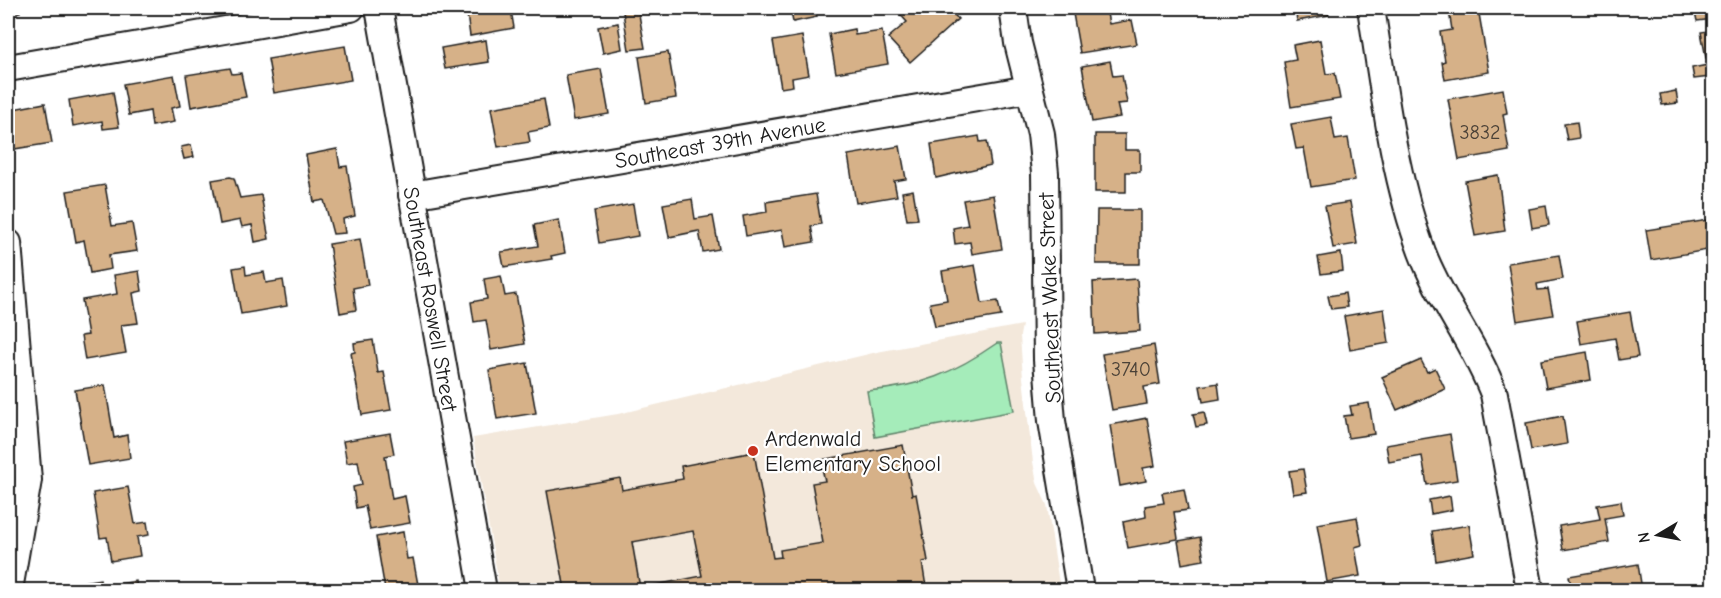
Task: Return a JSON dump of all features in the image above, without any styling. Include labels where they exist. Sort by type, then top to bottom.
[{"type":"street","points":[[8,68],[351,8]]},
{"type":"street","name":"Southeast Roswell Street","points":[[379,8],[483,591]]},
{"type":"street","name":"Southeast Wake Street","points":[[1013,8],[1029,89],[1041,134],[1045,173],[1047,360],[1052,421],[1080,591]]},
{"type":"street","points":[[1371,8],[1403,194],[1423,255],[1483,366],[1494,394],[1530,591]]},
{"type":"street","name":"Southeast 39th Avenue","points":[[412,195],[1029,89]]},
{"type":"street","points":[[8,243],[28,471],[9,591]]},
{"type":"shaded area","name":"Ardenwald Elementary School","points":[[1022,325],[1020,336],[1023,378],[1033,462],[1037,483],[1047,505],[1060,590],[500,590],[473,438],[618,414],[877,352]]},
{"type":"green space","points":[[997,343],[1001,343],[1014,411],[875,437],[867,391],[904,386],[936,377],[966,363]]},
{"type":"building","points":[[8,8],[19,8],[20,12],[8,14]]},
{"type":"building","points":[[790,8],[815,8],[817,17],[793,22]]},
{"type":"building","points":[[900,8],[948,8],[958,19],[910,62],[888,38],[907,22],[897,11]]},
{"type":"building","points":[[1072,8],[1106,8],[1109,24],[1132,20],[1137,44],[1080,53]]},
{"type":"building","points":[[1295,8],[1327,8],[1329,15],[1297,21]]},
{"type":"building","points":[[1478,8],[1489,72],[1445,80],[1442,62],[1445,61],[1440,32],[1452,30],[1449,11]]},
{"type":"building","points":[[1694,8],[1714,8],[1714,19],[1697,21]]},
{"type":"building","points":[[493,9],[493,13],[511,10],[514,28],[470,36],[467,14]]},
{"type":"building","points":[[638,9],[645,48],[629,50],[623,12]]},
{"type":"building","points":[[618,23],[622,49],[603,53],[598,27]]},
{"type":"building","points":[[854,29],[855,35],[882,31],[888,64],[836,73],[829,34]]},
{"type":"building","points":[[1714,30],[1714,57],[1706,58],[1701,32]]},
{"type":"building","points":[[802,36],[809,75],[792,78],[793,86],[781,88],[773,41]]},
{"type":"building","points":[[486,40],[489,62],[445,69],[441,48]]},
{"type":"building","points":[[1320,40],[1326,74],[1335,73],[1340,99],[1291,107],[1284,62],[1296,60],[1293,45]]},
{"type":"building","points":[[345,46],[351,80],[274,93],[268,59]]},
{"type":"building","points":[[668,52],[676,98],[646,103],[639,57]]},
{"type":"building","points":[[1110,61],[1113,76],[1122,75],[1127,103],[1117,104],[1120,117],[1092,122],[1082,66]]},
{"type":"building","points":[[1708,65],[1710,77],[1694,79],[1692,68]]},
{"type":"building","points":[[230,68],[232,74],[241,73],[246,97],[191,107],[186,75]]},
{"type":"building","points":[[601,69],[609,114],[574,120],[566,75]]},
{"type":"building","points":[[174,75],[180,106],[171,108],[174,122],[152,126],[150,111],[129,115],[123,84]]},
{"type":"building","points":[[1503,89],[1507,113],[1503,114],[1509,151],[1459,160],[1448,99]]},
{"type":"building","points":[[1676,91],[1678,103],[1662,105],[1660,94]]},
{"type":"building","points":[[113,92],[119,127],[103,129],[102,121],[73,126],[69,100]]},
{"type":"building","points":[[544,99],[549,128],[528,132],[530,142],[498,147],[491,108]]},
{"type":"building","points":[[45,103],[52,143],[8,150],[8,110]]},
{"type":"building","points":[[1331,117],[1335,140],[1348,138],[1355,180],[1311,187],[1304,148],[1296,149],[1291,124]]},
{"type":"building","points":[[1577,122],[1579,138],[1567,140],[1564,124]]},
{"type":"building","points":[[1095,134],[1125,134],[1125,150],[1140,150],[1140,172],[1126,172],[1126,192],[1095,192]]},
{"type":"building","points":[[979,136],[980,142],[987,141],[991,165],[936,178],[931,144]]},
{"type":"building","points":[[191,145],[194,157],[184,159],[181,147]]},
{"type":"building","points":[[900,146],[906,179],[894,181],[897,196],[856,203],[848,155]]},
{"type":"building","points":[[337,149],[340,167],[347,166],[355,216],[343,219],[345,233],[333,234],[324,200],[314,202],[306,155]]},
{"type":"building","points":[[1498,175],[1505,231],[1475,236],[1465,181]]},
{"type":"building","points":[[234,178],[240,198],[261,195],[269,239],[255,242],[252,225],[242,227],[240,220],[220,224],[212,180]]},
{"type":"building","points":[[105,185],[112,226],[132,223],[137,251],[109,255],[111,269],[90,273],[84,240],[76,242],[67,191]]},
{"type":"building","points":[[913,190],[918,219],[907,220],[902,192]]},
{"type":"building","points":[[816,194],[821,224],[811,226],[814,242],[785,247],[782,230],[746,236],[743,216],[767,212],[766,202]]},
{"type":"building","points":[[993,195],[1002,249],[972,254],[970,242],[955,244],[953,228],[968,225],[963,200]]},
{"type":"building","points":[[692,199],[695,219],[713,216],[719,249],[703,252],[699,231],[669,237],[663,204]]},
{"type":"building","points":[[1350,202],[1357,244],[1333,248],[1325,206]]},
{"type":"building","points":[[633,204],[638,236],[599,243],[594,211]]},
{"type":"building","points":[[1546,206],[1549,225],[1532,228],[1529,209]]},
{"type":"building","points":[[1097,210],[1140,210],[1140,264],[1096,264]]},
{"type":"building","points":[[559,220],[565,253],[551,256],[552,259],[504,267],[501,252],[538,246],[534,225]]},
{"type":"building","points":[[1708,220],[1713,249],[1651,260],[1646,230]]},
{"type":"building","points":[[360,239],[368,285],[353,288],[356,310],[340,313],[329,244]]},
{"type":"building","points":[[1341,253],[1343,271],[1321,274],[1318,257]]},
{"type":"building","points":[[1559,255],[1563,279],[1537,284],[1538,290],[1548,289],[1553,315],[1517,321],[1508,263]]},
{"type":"building","points":[[975,265],[982,303],[998,301],[1001,316],[935,327],[930,303],[947,300],[942,271]]},
{"type":"building","points":[[245,266],[246,275],[264,272],[266,283],[283,280],[287,306],[241,314],[233,268]]},
{"type":"building","points":[[139,271],[142,291],[133,293],[138,323],[121,325],[126,353],[85,360],[81,336],[88,335],[82,300],[117,294],[114,275]]},
{"type":"building","points":[[501,276],[505,296],[516,294],[525,344],[491,350],[486,320],[474,322],[471,302],[487,299],[484,279]]},
{"type":"building","points":[[1137,279],[1140,331],[1095,334],[1093,282]]},
{"type":"building","points":[[1345,293],[1347,307],[1331,309],[1328,296]]},
{"type":"building","points":[[1384,309],[1389,343],[1350,350],[1344,316]]},
{"type":"building","points":[[1630,312],[1638,357],[1619,360],[1615,338],[1581,344],[1577,321]]},
{"type":"building","points":[[373,340],[378,373],[384,372],[391,410],[362,415],[351,353],[355,352],[354,343]]},
{"type":"building","points":[[1154,345],[1160,384],[1144,387],[1147,404],[1112,410],[1102,354]]},
{"type":"building","points":[[1587,352],[1591,380],[1546,388],[1541,360]]},
{"type":"building","points":[[1421,360],[1427,372],[1435,368],[1445,389],[1397,410],[1382,377]]},
{"type":"building","points":[[527,363],[536,413],[497,419],[489,370]]},
{"type":"building","points":[[1218,383],[1220,399],[1203,402],[1200,386]]},
{"type":"building","points":[[105,385],[114,438],[127,435],[130,458],[88,465],[75,390]]},
{"type":"building","points":[[1369,403],[1374,434],[1348,438],[1344,416],[1352,415],[1350,406]]},
{"type":"building","points":[[1204,412],[1207,425],[1196,427],[1193,414]]},
{"type":"building","points":[[1563,416],[1567,444],[1531,450],[1526,423]]},
{"type":"building","points":[[1147,418],[1155,466],[1143,468],[1146,481],[1120,486],[1110,425]]},
{"type":"building","points":[[390,433],[394,454],[385,456],[392,499],[405,496],[410,523],[370,530],[365,506],[356,508],[353,487],[362,485],[358,461],[347,463],[343,441]]},
{"type":"building","points":[[1450,434],[1457,480],[1427,485],[1422,456],[1389,462],[1386,445]]},
{"type":"building","points":[[903,445],[912,495],[916,494],[928,561],[922,562],[926,587],[903,590],[565,590],[547,491],[620,478],[622,490],[683,479],[681,466],[754,452],[773,558],[781,557],[780,550],[823,543],[812,483],[825,481],[820,460]],"holes":[[[693,531],[702,576],[640,588],[632,542]]]},
{"type":"building","points":[[1303,469],[1307,492],[1293,494],[1289,471]]},
{"type":"building","points":[[128,487],[135,524],[147,522],[149,535],[137,537],[140,556],[111,561],[107,537],[100,538],[93,493]]},
{"type":"building","points":[[1184,489],[1188,510],[1174,512],[1178,539],[1128,548],[1123,522],[1146,517],[1145,506],[1164,503],[1162,493]]},
{"type":"building","points":[[1450,496],[1452,510],[1431,514],[1429,500]]},
{"type":"building","points":[[1621,501],[1623,515],[1605,518],[1609,542],[1563,550],[1559,526],[1600,519],[1597,505]]},
{"type":"building","points":[[1357,517],[1362,545],[1355,547],[1360,576],[1327,582],[1317,524]]},
{"type":"building","points":[[1469,525],[1474,554],[1436,561],[1432,531]]},
{"type":"building","points":[[403,532],[407,559],[413,558],[419,590],[385,590],[376,537]]},
{"type":"building","points":[[1200,537],[1204,560],[1182,564],[1178,541]]},
{"type":"building","points":[[1638,564],[1642,590],[1572,590],[1569,576]]},
{"type":"building","points":[[100,579],[101,587],[136,581],[137,590],[59,590],[58,586]]},
{"type":"place","name":"Ardenwald Elementary School","points":[[753,451]]}]
